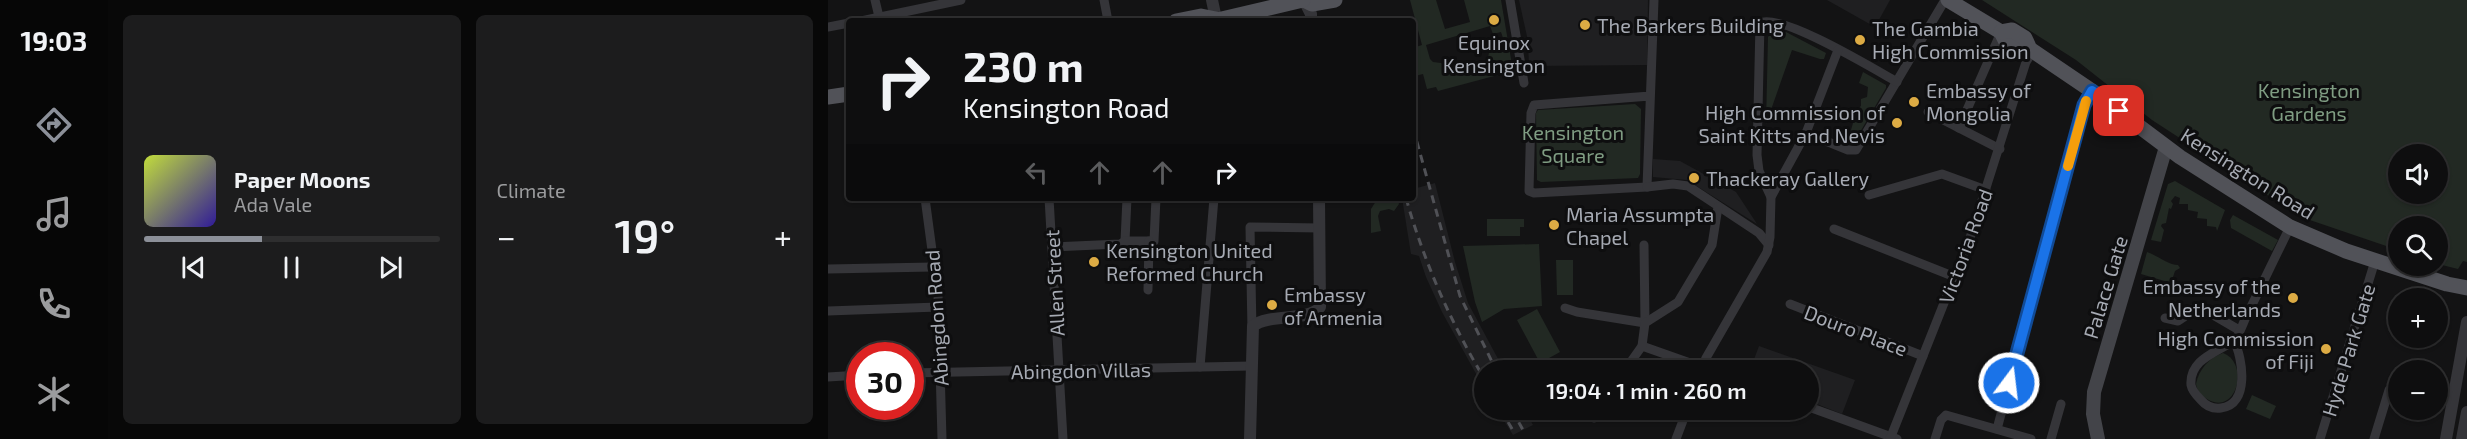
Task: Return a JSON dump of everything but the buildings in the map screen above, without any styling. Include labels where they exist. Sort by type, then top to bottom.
[{"type":"main road","points":[[1224,18],[1304,0],[1312,4],[1335,0]]},
{"type":"main road","name":"Kensington Road","points":[[1946,0],[2001,32],[2012,30],[2025,38],[2031,50],[2092,91],[2166,147],[2290,227],[2332,246],[2375,261],[2467,288]]},
{"type":"main road","points":[[1191,18],[1201,16],[1208,18]]},
{"type":"main road","points":[[828,97],[846,94]]},
{"type":"main road","name":"Palace Gate","points":[[2098,439],[2092,414],[2094,392],[2166,147]]},
{"type":"street","points":[[875,0],[879,18]]},
{"type":"street","points":[[883,18],[962,0]]},
{"type":"street","points":[[1104,0],[1107,18]]},
{"type":"street","points":[[1212,0],[1215,18]]},
{"type":"street","points":[[1304,0],[1311,18]]},
{"type":"street","points":[[1510,0],[1524,83]]},
{"type":"street","points":[[1647,187],[1654,0]]},
{"type":"street","points":[[1806,134],[1848,150],[1856,150],[1946,0]]},
{"type":"street","points":[[1710,360],[1769,246],[1771,197],[1759,171],[1757,155],[1761,23],[1770,20],[1782,23],[1897,82]]},
{"type":"street","points":[[828,27],[846,24]]},
{"type":"street","points":[[1959,128],[2001,32]]},
{"type":"street","points":[[1771,197],[1806,134],[1838,50]]},
{"type":"street","name":"Victoria Road","points":[[1893,438],[1986,190],[2031,50]]},
{"type":"street","points":[[1997,429],[2084,105],[2092,91]]},
{"type":"street","points":[[1650,96],[1534,105],[1528,191],[1534,193],[1673,184],[1688,186],[1759,233],[1769,246]]},
{"type":"street","points":[[1928,112],[2000,149]]},
{"type":"street","points":[[1869,195],[1942,174],[1986,190]]},
{"type":"street","name":"Abingdon Road","points":[[925,201],[938,307],[942,439]]},
{"type":"street","name":"Allen Street","points":[[1049,201],[1063,439]]},
{"type":"street","points":[[1125,241],[1127,201]]},
{"type":"street","points":[[1052,247],[1154,241],[1156,201]]},
{"type":"street","points":[[1200,367],[1214,201]]},
{"type":"street","points":[[1252,330],[1256,324],[1263,321],[1313,313],[1320,307],[1319,201]]},
{"type":"street","points":[[1565,308],[1645,323],[1678,302],[1712,245],[1718,207]]},
{"type":"street","points":[[1250,439],[1252,330],[1250,227],[1320,228]]},
{"type":"street","points":[[2234,341],[2241,361],[2239,391],[2232,404],[2224,408],[2210,407],[2204,404],[2193,391],[2191,385],[2195,371],[2211,353],[2234,341],[2290,227]]},
{"type":"street","points":[[1834,229],[1954,277]]},
{"type":"street","points":[[1148,290],[1149,241]]},
{"type":"street","points":[[1632,360],[1642,346],[1645,323],[1644,245]]},
{"type":"street","name":"Hyde Park Gate","points":[[2320,439],[2375,261]]},
{"type":"street","points":[[828,269],[933,267]]},
{"type":"street","name":"Douro Place","points":[[1790,304],[1923,356]]},
{"type":"street","points":[[828,310],[938,307]]},
{"type":"street","points":[[2165,318],[2178,321],[2190,309],[2203,309],[2240,330]]},
{"type":"street","points":[[2446,439],[2467,322]]},
{"type":"street","points":[[1642,346],[1679,360]]},
{"type":"street","name":"Abingdon Villas","points":[[924,373],[1251,366]]},
{"type":"street","points":[[828,377],[846,376]]},
{"type":"street","points":[[2374,439],[2388,393]]},
{"type":"street","points":[[2051,439],[2061,404]]},
{"type":"street","points":[[1819,411],[1893,438]]},
{"type":"street","points":[[2462,439],[2467,412]]},
{"type":"street","points":[[1935,439],[1941,420],[1946,415],[2031,439]]},
{"type":"street","points":[[1676,439],[1683,420]]},
{"type":"shaded area","points":[[1519,0],[1648,0],[1647,65],[1529,66],[1528,41]]},
{"type":"shaded area","points":[[1827,0],[1890,0],[1875,27]]},
{"type":"shaded area","points":[[1653,159],[1680,161],[1736,192],[1757,224],[1687,180],[1653,177]]},
{"type":"shaded area","points":[[1435,183],[1468,303],[1499,360],[1474,360],[1474,370],[1442,312],[1419,256],[1411,254],[1402,201],[1416,201],[1416,188]]},
{"type":"shaded area","points":[[1759,346],[1799,360],[1754,360]]},
{"type":"shaded area","points":[[1819,367],[1855,380],[1842,414],[1819,405]]},
{"type":"shaded area","points":[[1503,420],[1530,420],[1533,425],[1513,435]]},
{"type":"green space","points":[[1410,0],[1436,0],[1445,29],[1470,22],[1464,0],[1501,0],[1513,71],[1438,91],[1436,87],[1427,89],[1423,74],[1416,76],[1416,47],[1422,45]],"holes":[[[1490,26],[1493,34],[1501,32],[1506,47],[1489,52],[1484,64],[1473,61],[1449,68],[1441,63],[1433,62],[1426,45]]]},
{"type":"green space","name":"Kensington Gardens","points":[[1982,0],[2467,0],[2467,262],[2463,261],[2458,269],[2448,266],[2448,216],[2388,216],[2388,247],[2301,217],[2152,120],[2076,60]]},
{"type":"green space","points":[[1773,31],[1786,32],[1826,53],[1824,59],[1820,59],[1792,50],[1766,124],[1768,37]]},
{"type":"green space","points":[[1863,72],[1886,85],[1886,88],[1853,144],[1850,145],[1847,144],[1857,109],[1861,106],[1861,99],[1867,97],[1868,87],[1859,83]]},
{"type":"green space","name":"Kensington Square","points":[[1635,104],[1641,109],[1640,174],[1638,178],[1541,182],[1537,180],[1536,113],[1538,110]]},
{"type":"green space","points":[[2175,181],[2225,210],[2217,231],[2216,227],[2207,226],[2207,219],[2197,218],[2198,212],[2188,210],[2188,204],[2179,204],[2180,198],[2175,196],[2171,201],[2173,204],[2171,209],[2169,208],[2166,223],[2161,226],[2164,230],[2161,242],[2151,240],[2168,184]]},
{"type":"green space","points":[[1376,201],[1398,201],[1399,204],[1394,211],[1389,209],[1380,211],[1378,216],[1381,231],[1371,233],[1371,209]]},
{"type":"green space","points":[[2233,215],[2278,240],[2272,251],[2231,228],[2230,220]]},
{"type":"green space","points":[[1487,219],[1524,219],[1524,227],[1520,227],[1520,236],[1487,236]]},
{"type":"green space","points":[[1539,244],[1542,306],[1504,309],[1482,322],[1475,302],[1463,246]]},
{"type":"green space","points":[[2147,252],[2178,265],[2180,268],[2175,271],[2171,283],[2141,274]]},
{"type":"green space","points":[[1556,260],[1573,260],[1573,295],[1557,295]]},
{"type":"green space","points":[[1537,309],[1560,352],[1545,360],[1538,360],[1517,320]]},
{"type":"green space","points":[[2223,353],[2236,367],[2238,377],[2232,395],[2226,401],[2217,403],[2203,396],[2196,384],[2205,365]]},
{"type":"green space","points":[[2252,395],[2276,406],[2270,419],[2246,409]]},
{"type":"railway","points":[[1416,139],[1460,296],[1491,360]]},
{"type":"railway","points":[[1407,201],[1421,245],[1440,292],[1474,360]]},
{"type":"railway","points":[[1507,420],[1515,434]]},
{"type":"railway","points":[[1518,420],[1523,430]]},
{"type":"slow traffic","points":[[2068,166],[2086,101]]},
{"type":"place","name":"Equinox Kensington","points":[[1494,20]]},
{"type":"place","name":"The Barkers Building","points":[[1585,25]]},
{"type":"place","name":"The Gambia High Commission","points":[[1860,40]]},
{"type":"place","name":"Embassy of Mongolia","points":[[1914,102]]},
{"type":"place","name":"High Commission of Saint Kitts and Nevis","points":[[1897,123]]},
{"type":"place","name":"Thackeray Gallery","points":[[1694,178]]},
{"type":"place","name":"Maria Assumpta Chapel","points":[[1554,225]]},
{"type":"place","name":"Kensington United Reformed Church","points":[[1094,262]]},
{"type":"place","name":"Embassy of the Netherlands","points":[[2293,298]]},
{"type":"place","name":"Embassy of Armenia","points":[[1272,305]]},
{"type":"place","name":"High Commission of Fiji","points":[[2326,349]]},
{"type":"route","points":[[2009,383],[2084,105],[2092,91],[2119,111]]}]
